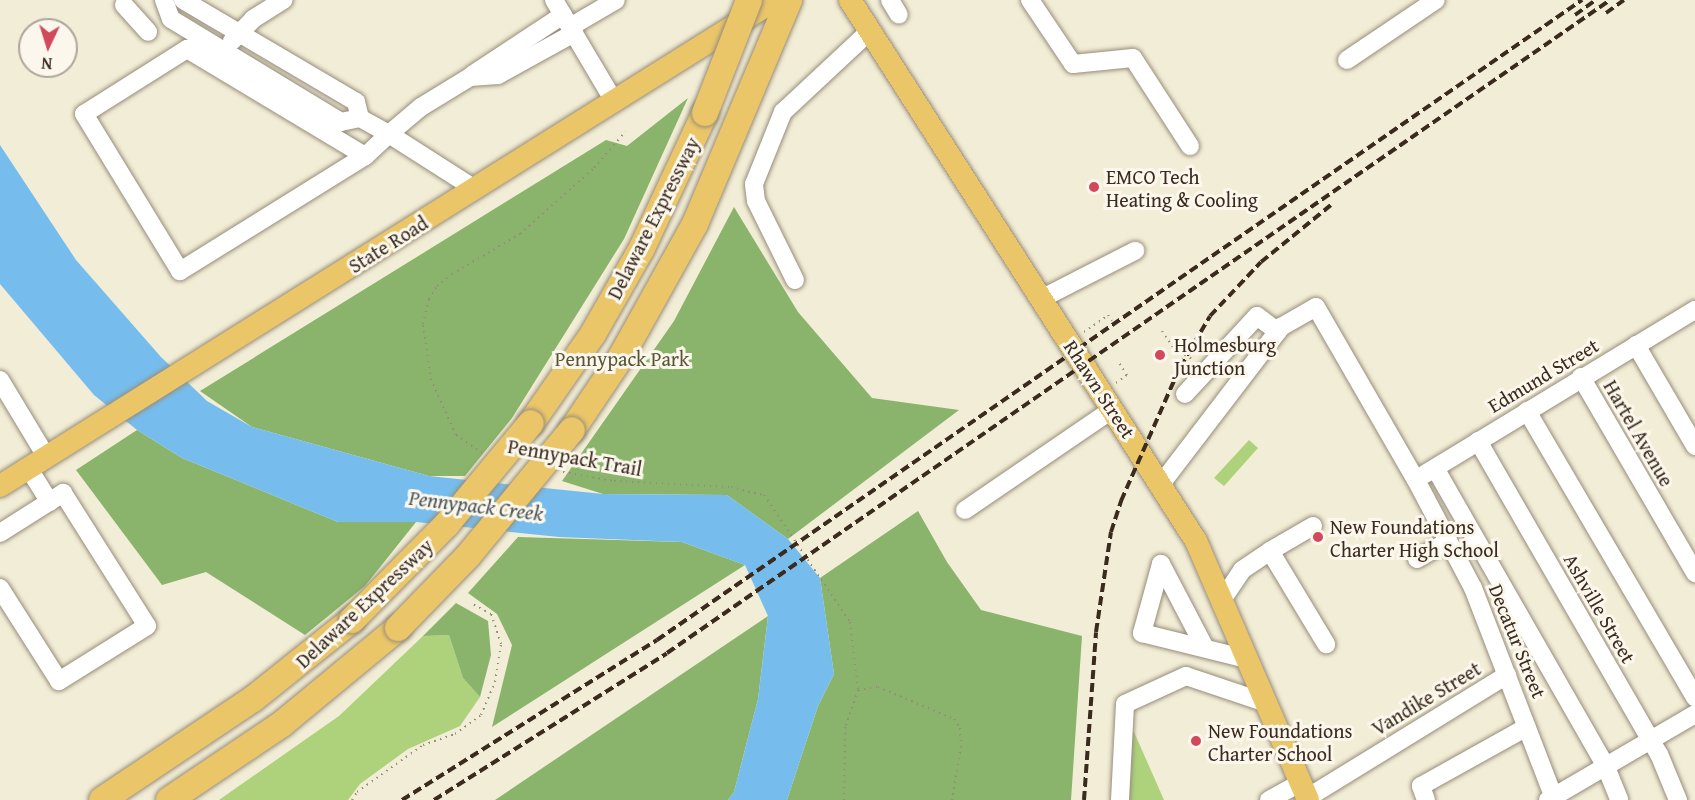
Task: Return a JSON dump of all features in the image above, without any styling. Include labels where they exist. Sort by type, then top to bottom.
[{"type":"highway","name":"Delaware Expressway","points":[[102,800],[253,699],[352,620],[447,524],[531,423],[593,334],[642,248],[705,113],[749,0]]},
{"type":"highway","name":"Delaware Expressway","points":[[169,800],[282,724],[398,628],[468,556],[572,430],[621,357],[676,262],[716,180],[789,0]]},
{"type":"main road","name":"State Road","points":[[0,486],[199,364],[775,0]]},
{"type":"main road","name":"Rhawn Street","points":[[850,0],[1196,541],[1305,794]]},
{"type":"street","points":[[164,0],[171,19],[344,124],[360,118]]},
{"type":"street","points":[[183,0],[356,102],[360,118],[475,189]]},
{"type":"street","points":[[225,51],[238,31],[284,0]]},
{"type":"street","points":[[365,156],[187,50],[84,114],[180,271],[365,156],[421,107],[565,19],[616,0]]},
{"type":"street","points":[[1030,0],[1073,64],[1133,58],[1190,146]]},
{"type":"street","points":[[1347,60],[1436,0]]},
{"type":"street","points":[[125,2],[148,32]]},
{"type":"street","points":[[470,77],[501,73],[565,19]]},
{"type":"street","points":[[565,19],[614,100]]},
{"type":"street","points":[[795,280],[756,201],[754,184],[783,112],[870,31]]},
{"type":"street","points":[[1041,299],[1135,251]]},
{"type":"street","name":"Decatur Street","points":[[1278,332],[1316,307],[1340,346],[1416,480],[1473,588],[1527,727],[1552,799]]},
{"type":"street","points":[[1161,484],[1278,332],[1257,316],[1208,366],[1185,394]]},
{"type":"street","name":"Edmund Street","points":[[1416,480],[1581,377],[1636,345],[1692,318]]},
{"type":"street","points":[[1636,345],[1695,446]]},
{"type":"street","name":"Hartel Avenue","points":[[1581,377],[1695,573]]},
{"type":"street","points":[[0,380],[38,463],[50,502]]},
{"type":"street","points":[[965,510],[1113,409]]},
{"type":"street","points":[[1527,411],[1695,697]]},
{"type":"street","name":"Ashville Street","points":[[1478,441],[1650,739],[1678,800]]},
{"type":"street","points":[[1435,468],[1606,767],[1619,800]]},
{"type":"street","points":[[0,533],[63,494],[147,626],[59,681],[0,588]]},
{"type":"street","points":[[1222,600],[1242,570],[1313,526]]},
{"type":"street","points":[[1417,559],[1448,541]]},
{"type":"street","points":[[1270,551],[1326,644]]},
{"type":"street","points":[[1205,648],[1161,564],[1142,633],[1247,659]]},
{"type":"street","name":"Vandike Street","points":[[1269,800],[1305,794],[1507,675]]},
{"type":"street","points":[[1120,800],[1125,704],[1186,676],[1266,703]]},
{"type":"street","points":[[1552,799],[1695,714]]},
{"type":"street","points":[[1426,800],[1421,786],[1527,727]]},
{"type":"path","name":"Pennypack Trail","points":[[492,455],[466,445],[443,410],[431,380],[424,330],[429,299],[437,286],[452,274],[520,234],[594,168],[625,132]]},
{"type":"path","points":[[1086,331],[1108,315],[1112,321]]},
{"type":"path","points":[[1162,331],[1174,348],[1208,366]]},
{"type":"path","points":[[1117,382],[1127,375],[1118,362]]},
{"type":"path","name":"Pennypack Trail","points":[[557,471],[614,481],[731,487],[764,495],[850,622],[858,690],[845,727],[844,800]]},
{"type":"path","points":[[352,800],[423,745],[455,734],[481,715],[495,682],[501,644],[490,614],[473,604]]},
{"type":"path","points":[[858,690],[878,687],[954,719],[960,728],[961,746],[952,800]]},
{"type":"green space","points":[[688,98],[624,239],[512,418],[465,476],[429,476],[252,427],[200,391],[606,140],[627,146]]},
{"type":"green space","points":[[734,207],[798,312],[872,398],[959,410],[788,539],[727,495],[603,494],[562,481],[674,321]]},
{"type":"green space","points":[[137,430],[182,458],[338,522],[416,522],[365,586],[305,635],[206,572],[162,585],[76,470]]},
{"type":"green space","points":[[1249,440],[1258,448],[1224,486],[1214,478]]},
{"type":"green space","points":[[918,511],[947,562],[981,610],[1082,636],[1071,800],[787,800],[818,706],[834,674],[820,578]]},
{"type":"green space","points":[[518,537],[682,542],[745,565],[492,727],[512,645],[497,614],[468,593]]},
{"type":"green space","points":[[456,603],[488,621],[491,655],[480,697],[463,678],[449,635],[423,636]]},
{"type":"green space","points":[[768,616],[758,699],[734,792],[728,800],[495,800]]},
{"type":"green space","points":[[449,635],[463,678],[480,697],[460,726],[408,749],[360,784],[348,800],[219,800],[339,716],[423,636]]},
{"type":"green space","points":[[1134,732],[1164,800],[1125,800],[1122,737]]},
{"type":"water","name":"Pennypack Creek","points":[[0,145],[76,260],[161,357],[207,401],[252,427],[429,476],[603,494],[727,495],[788,539],[820,578],[834,674],[818,706],[787,800],[728,800],[734,792],[758,699],[768,616],[745,565],[682,542],[559,537],[416,522],[338,522],[182,458],[137,430],[94,395],[0,284]]},
{"type":"railway","points":[[402,800],[657,640],[1582,0]]},
{"type":"railway","points":[[1575,15],[1596,0]]},
{"type":"railway","points":[[434,800],[667,653],[1610,0]]},
{"type":"railway","points":[[1606,13],[1624,0]]},
{"type":"railway","points":[[1084,800],[1096,632],[1111,532],[1121,501],[1180,367],[1210,316],[1261,262],[1331,205]]},
{"type":"place","name":"EMCO Tech Heating & Cooling","points":[[1094,187]]},
{"type":"place","name":"Holmesburg Junction","points":[[1160,355]]},
{"type":"place","name":"New Foundations Charter High School","points":[[1318,537]]},
{"type":"place","name":"New Foundations Charter School","points":[[1196,741]]},
{"type":"park label","name":"Pennypack Park","points":[[622,358]]}]
